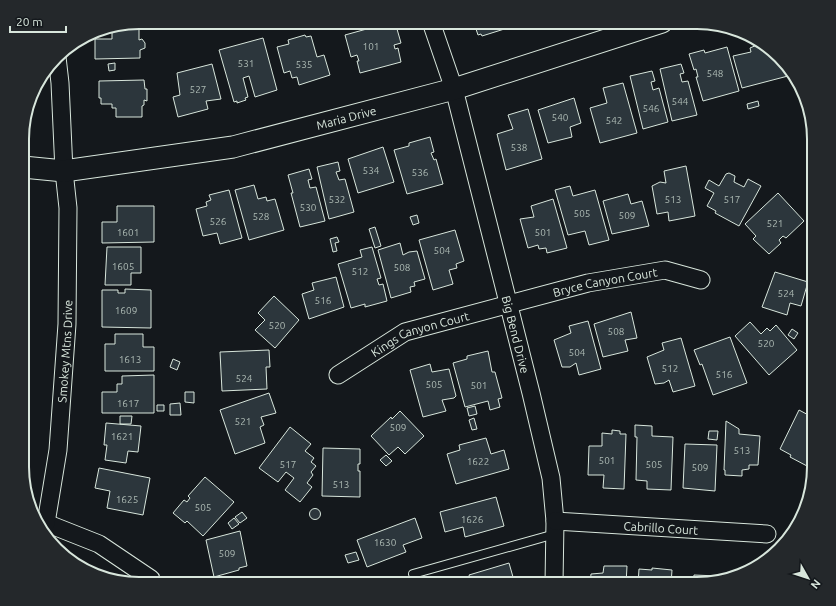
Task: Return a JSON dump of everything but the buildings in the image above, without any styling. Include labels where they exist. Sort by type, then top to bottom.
[{"type":"street","name":"Big Bend Drive","points":[[433,29],[454,89],[551,478],[555,527],[554,577]]},
{"type":"street","name":"Maria Drive","points":[[29,168],[64,171],[233,147],[454,89],[640,29]]},
{"type":"street","name":"Smokey Mtns Drive","points":[[44,524],[58,450],[67,324],[68,208],[64,171],[58,64]]},
{"type":"street","name":"Bryce Canyon Court","points":[[508,304],[588,283],[665,270],[701,280]]},
{"type":"street","name":"Kings Canyon Court","points":[[338,374],[405,332],[508,304]]},
{"type":"street","points":[[46,527],[99,544],[147,577]]},
{"type":"street","name":"Cabrillo Court","points":[[555,527],[767,534]]},
{"type":"lane","points":[[413,574],[555,527]]}]
